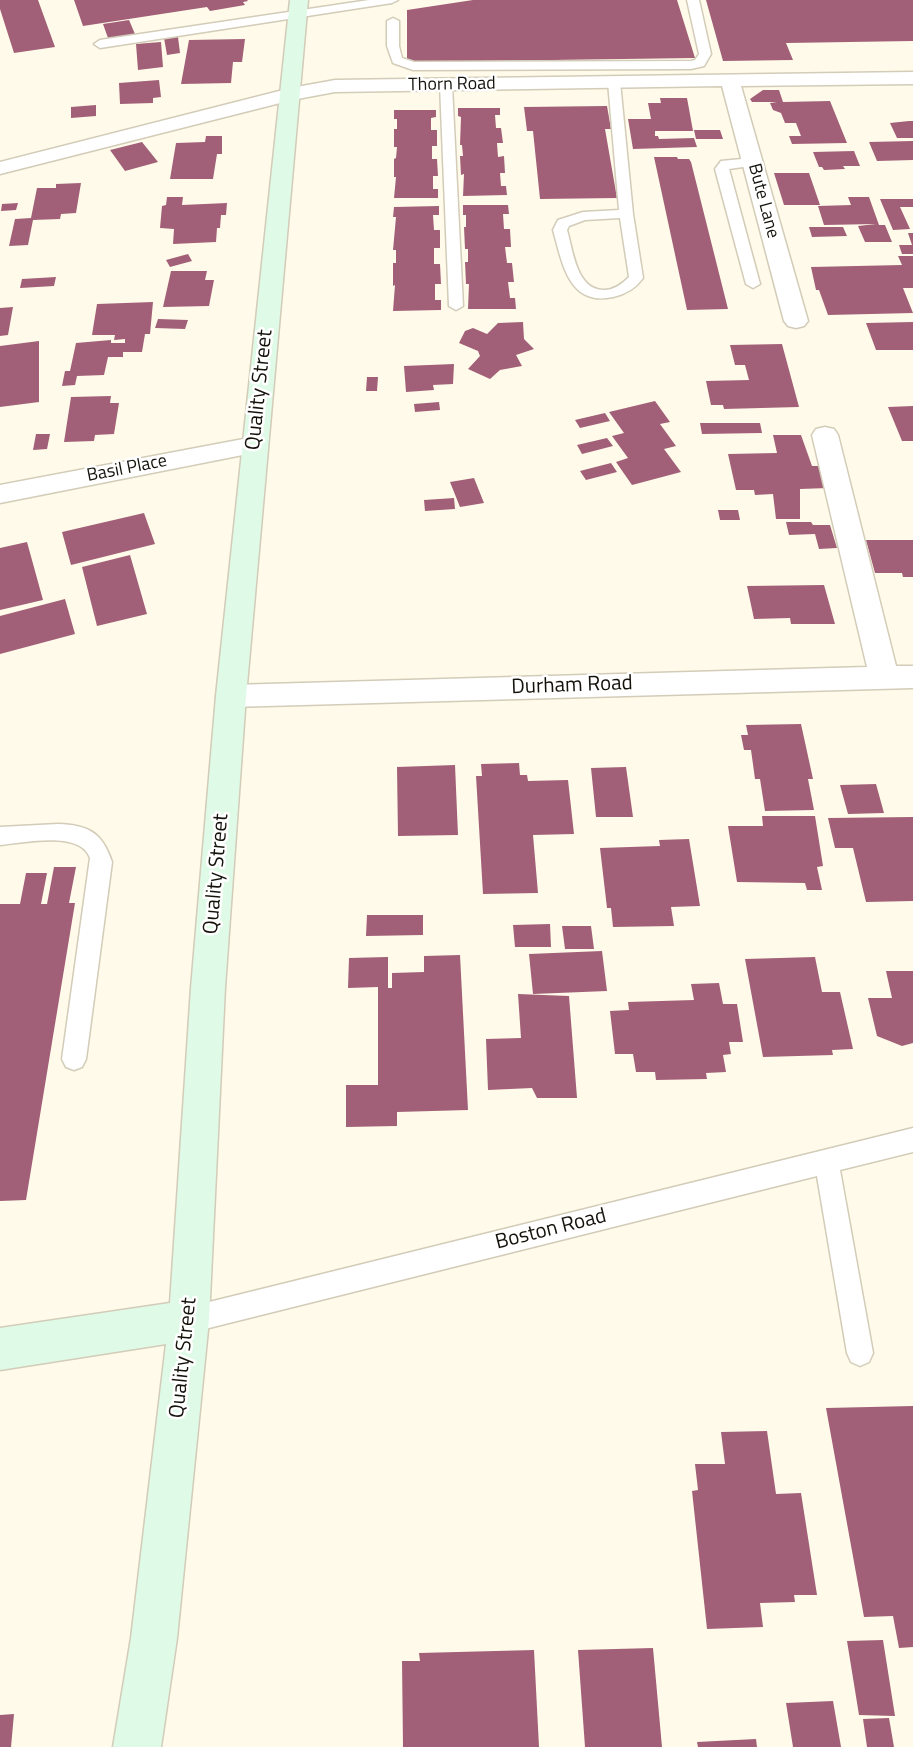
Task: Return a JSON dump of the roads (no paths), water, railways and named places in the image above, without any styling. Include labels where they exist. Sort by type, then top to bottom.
[{"type":"street","name":"Quality Street","points":[[136,1747],[154,1638],[189,1320],[208,988],[231,696],[298,7]]},
{"type":"street","name":"Thorn Road","points":[[0,168],[291,94],[336,86],[913,78]]},
{"type":"street","name":"Bute Lane","points":[[730,80],[752,162],[765,267],[796,321]]},
{"type":"street","points":[[825,435],[884,678]]},
{"type":"street","name":"Basil Place","points":[[0,494],[254,445]]},
{"type":"street","name":"Durham Road","points":[[231,696],[913,677]]},
{"type":"street","points":[[0,1349],[189,1320]]},
{"type":"lane","points":[[100,44],[298,7],[392,0]]},
{"type":"lane","points":[[393,21],[393,46],[397,60],[413,66],[691,65],[700,63],[705,54],[693,0]]},
{"type":"lane","points":[[614,82],[626,214],[636,278],[624,290],[600,295],[589,293],[578,286],[560,230],[563,223],[583,216],[626,214]]},
{"type":"lane","points":[[446,85],[456,306]]},
{"type":"lane","points":[[752,162],[726,164],[722,169],[765,267],[753,284]]},
{"type":"lane","points":[[0,836],[76,833],[87,838],[97,848],[102,862],[74,1059]]},
{"type":"lane","name":"Boston Road","points":[[189,1320],[913,1140]]},
{"type":"lane","points":[[827,1162],[860,1353]]}]
